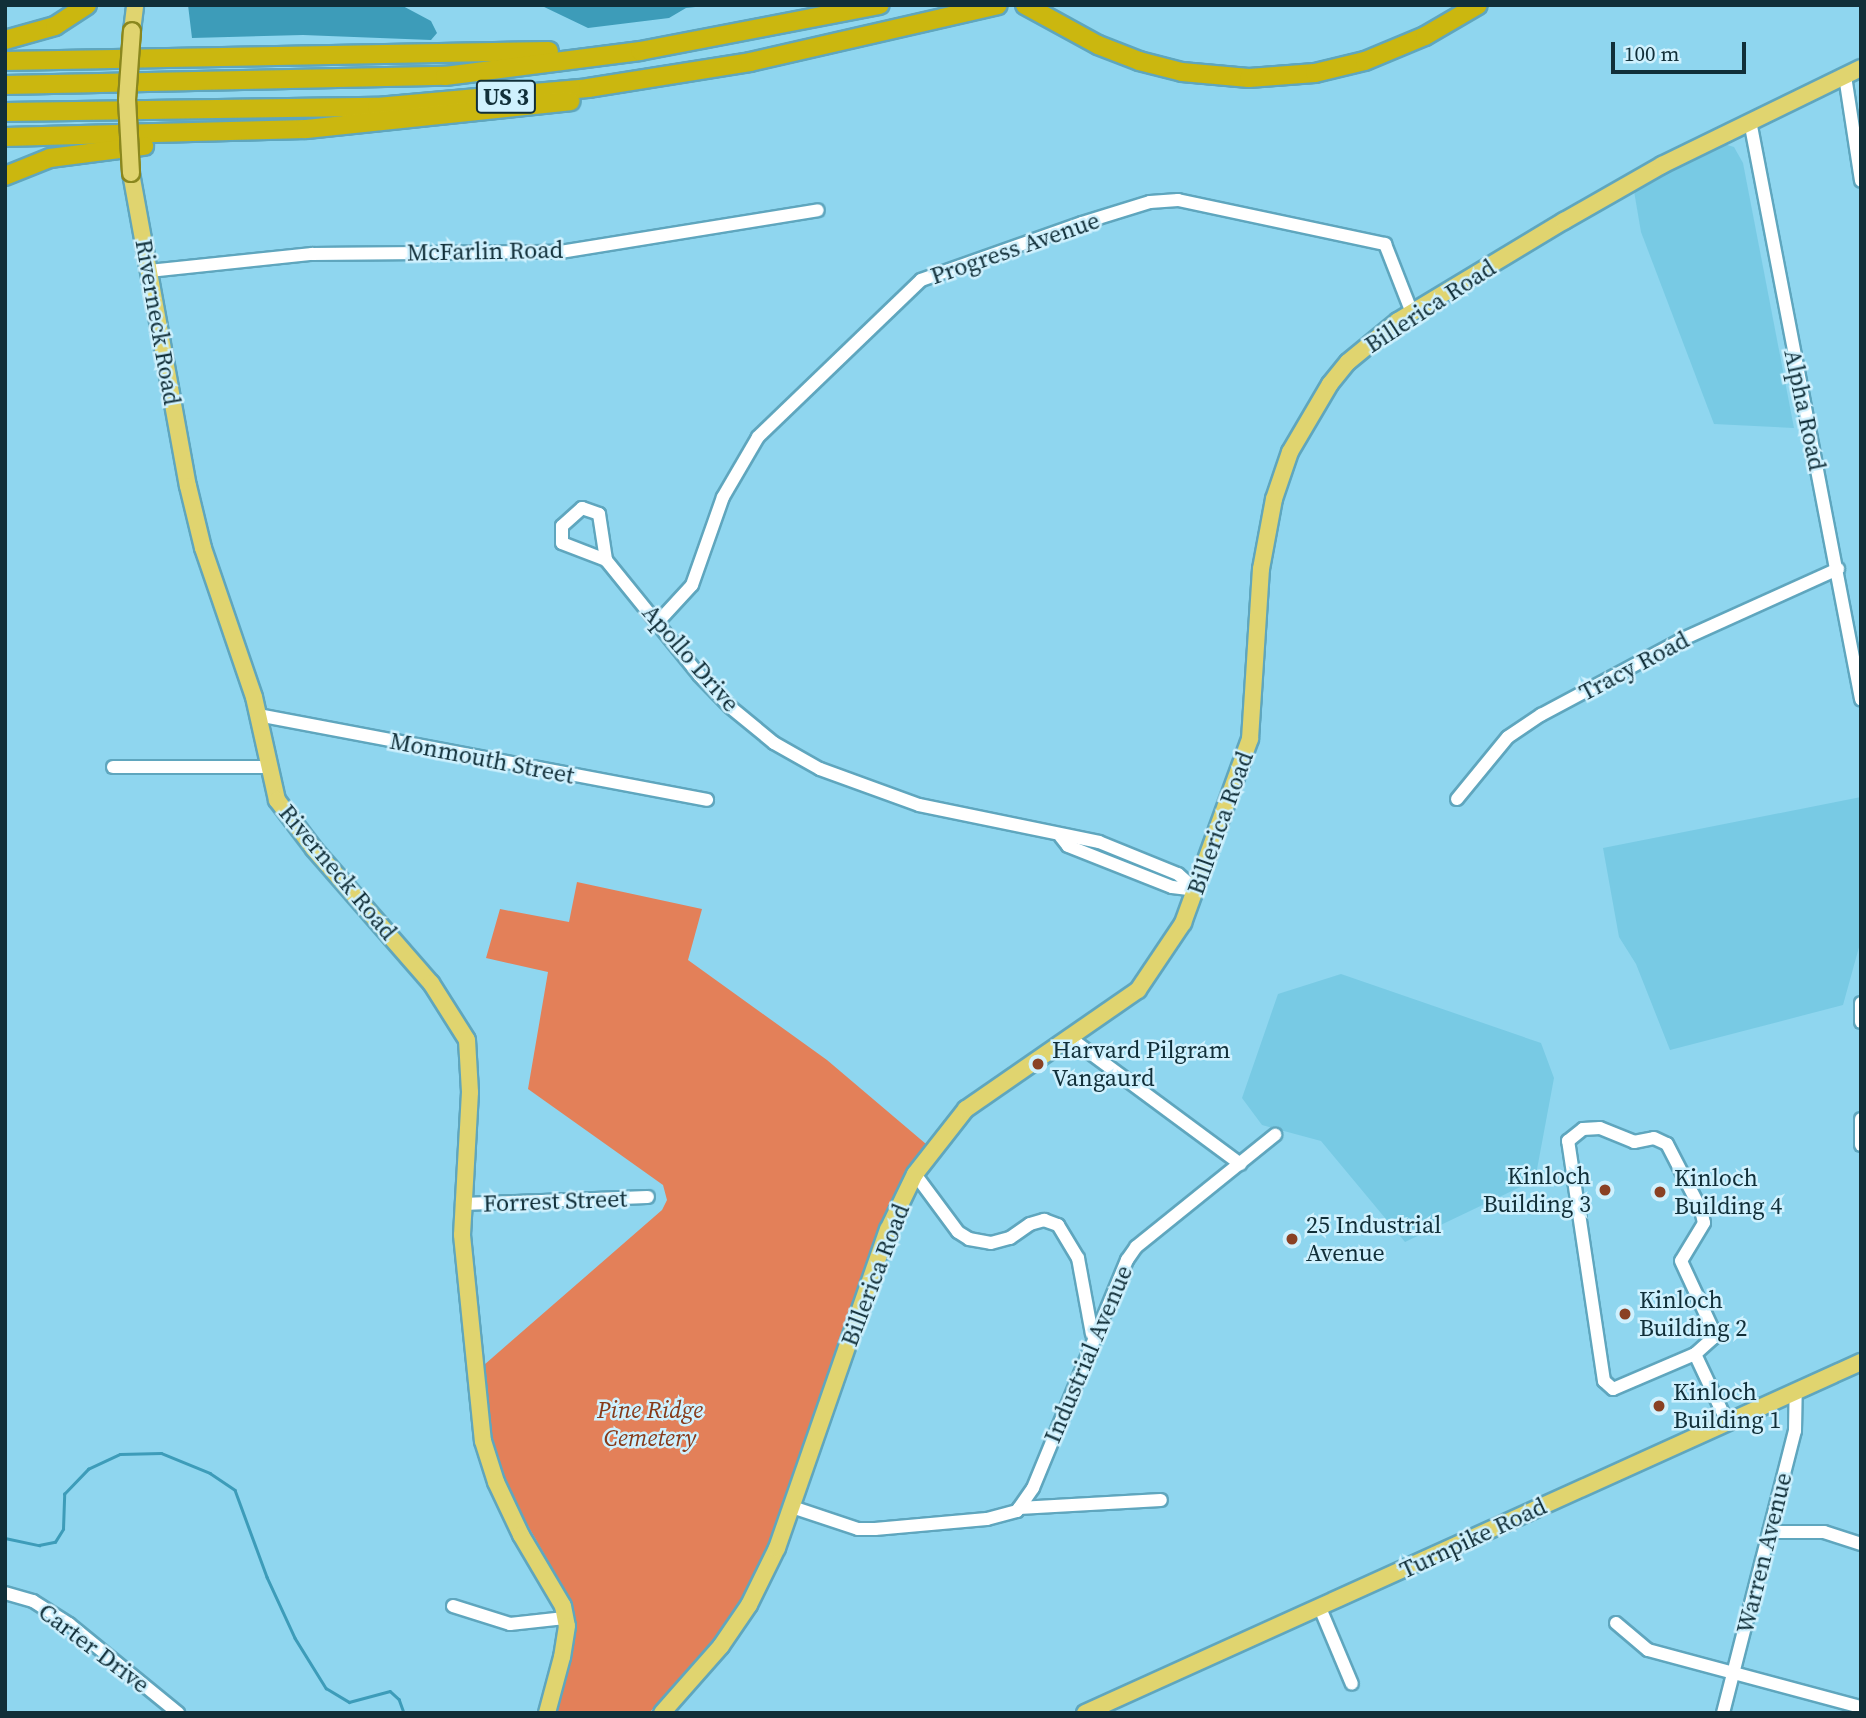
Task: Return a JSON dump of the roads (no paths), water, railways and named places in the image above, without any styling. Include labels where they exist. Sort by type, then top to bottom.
[{"type":"highway","points":[[5,40],[55,26],[87,5]]},
{"type":"highway","name":"US 3","points":[[5,85],[413,78],[640,51],[880,5]]},
{"type":"highway","name":"US 3","points":[[5,112],[411,105],[588,88],[717,68],[998,5]]},
{"type":"highway","points":[[1025,5],[1098,45],[1166,68],[1268,78],[1365,61],[1425,36],[1478,5]]},
{"type":"highway","points":[[5,61],[640,51]]},
{"type":"highway","points":[[5,176],[38,162],[76,154],[541,106],[717,68]]},
{"type":"highway","points":[[5,137],[306,129]]},
{"type":"main road","name":"Riverneck Road","points":[[135,5],[127,100],[131,173],[188,486],[258,715],[277,800],[314,849],[431,983],[467,1040],[470,1092],[462,1205],[483,1441],[496,1482],[551,1581],[565,1618],[562,1657],[547,1713]]},
{"type":"main road","name":"Billerica Road","points":[[662,1713],[721,1646],[749,1605],[792,1507],[888,1230],[915,1174],[966,1110],[1138,990],[1171,944],[1197,891],[1250,739],[1261,569],[1274,499],[1290,452],[1348,362],[1412,313],[1564,221],[1750,121],[1861,68]]},
{"type":"main road","name":"Turnpike Road","points":[[1085,1713],[1861,1362]]},
{"type":"street","points":[[1845,76],[1861,181]]},
{"type":"street","name":"Alpha Road","points":[[1750,121],[1861,699]]},
{"type":"street","name":"Progress Avenue","points":[[658,622],[692,585],[723,497],[758,437],[921,280],[1119,211],[1150,202],[1178,200],[1385,244],[1412,313]]},
{"type":"street","name":"McFarlin Road","points":[[149,271],[312,254],[559,252],[818,210]]},
{"type":"street","name":"Apollo Drive","points":[[607,560],[562,543],[562,526],[582,508],[599,514],[607,560],[729,706],[774,743],[820,769],[919,805],[1061,837],[1068,846],[1172,887],[1197,891]]},
{"type":"street","name":"Tracy Road","points":[[1457,799],[1508,737],[1541,715],[1711,625],[1838,569]]},
{"type":"street","name":"Monmouth Street","points":[[258,715],[707,800]]},
{"type":"street","points":[[113,767],[269,767]]},
{"type":"street","points":[[1861,1003],[1861,1022]]},
{"type":"street","points":[[1070,1038],[1240,1164]]},
{"type":"street","points":[[1861,1119],[1861,1145]]},
{"type":"street","points":[[1600,1128],[1634,1142],[1654,1138],[1667,1144],[1701,1210],[1704,1223],[1681,1261],[1713,1330],[1713,1338],[1695,1354],[1617,1388],[1610,1388],[1604,1381],[1568,1141],[1583,1129],[1600,1128]]},
{"type":"street","name":"Industrial Avenue","points":[[1019,1508],[1033,1488],[1119,1271],[1136,1247],[1275,1135]]},
{"type":"street","points":[[915,1174],[958,1232],[970,1239],[991,1243],[1010,1238],[1030,1224],[1044,1220],[1058,1225],[1079,1258],[1093,1334]]},
{"type":"street","name":"Forrest Street","points":[[462,1205],[648,1197]]},
{"type":"street","points":[[1695,1354],[1727,1422]]},
{"type":"street","name":"Warren Avenue","points":[[1723,1713],[1798,1418],[1796,1392]]},
{"type":"street","points":[[792,1507],[858,1529],[875,1530],[987,1519],[1019,1508],[1041,1511],[1161,1500]]},
{"type":"street","points":[[1769,1532],[1824,1532],[1861,1544]]},
{"type":"street","name":"Carter Drive","points":[[5,1593],[26,1598],[69,1624],[178,1713]]},
{"type":"street","points":[[453,1605],[510,1624],[565,1618]]},
{"type":"street","points":[[1320,1608],[1352,1684]]},
{"type":"street","points":[[1616,1623],[1642,1648],[1733,1675],[1861,1707]]},
{"type":"waterway","points":[[5,1538],[39,1545],[55,1542],[63,1529],[64,1494],[88,1469],[120,1454],[161,1453],[210,1473],[235,1490],[267,1577],[295,1638],[326,1688],[349,1702],[390,1691],[399,1699],[404,1713]]},
{"type":"place","name":"Harvard Pilgram Vangaurd","points":[[1038,1064]]},
{"type":"place","name":"Kinloch Building 3","points":[[1605,1190]]},
{"type":"place","name":"Kinloch Building 4","points":[[1660,1192]]},
{"type":"place","name":"25 Industrial Avenue","points":[[1292,1239]]},
{"type":"place","name":"Kinloch Building 2","points":[[1625,1314]]},
{"type":"place","name":"Kinloch Building 1","points":[[1659,1406]]},
{"type":"park label","name":"Pine Ridge Cemetery","points":[[650,1424]]}]
